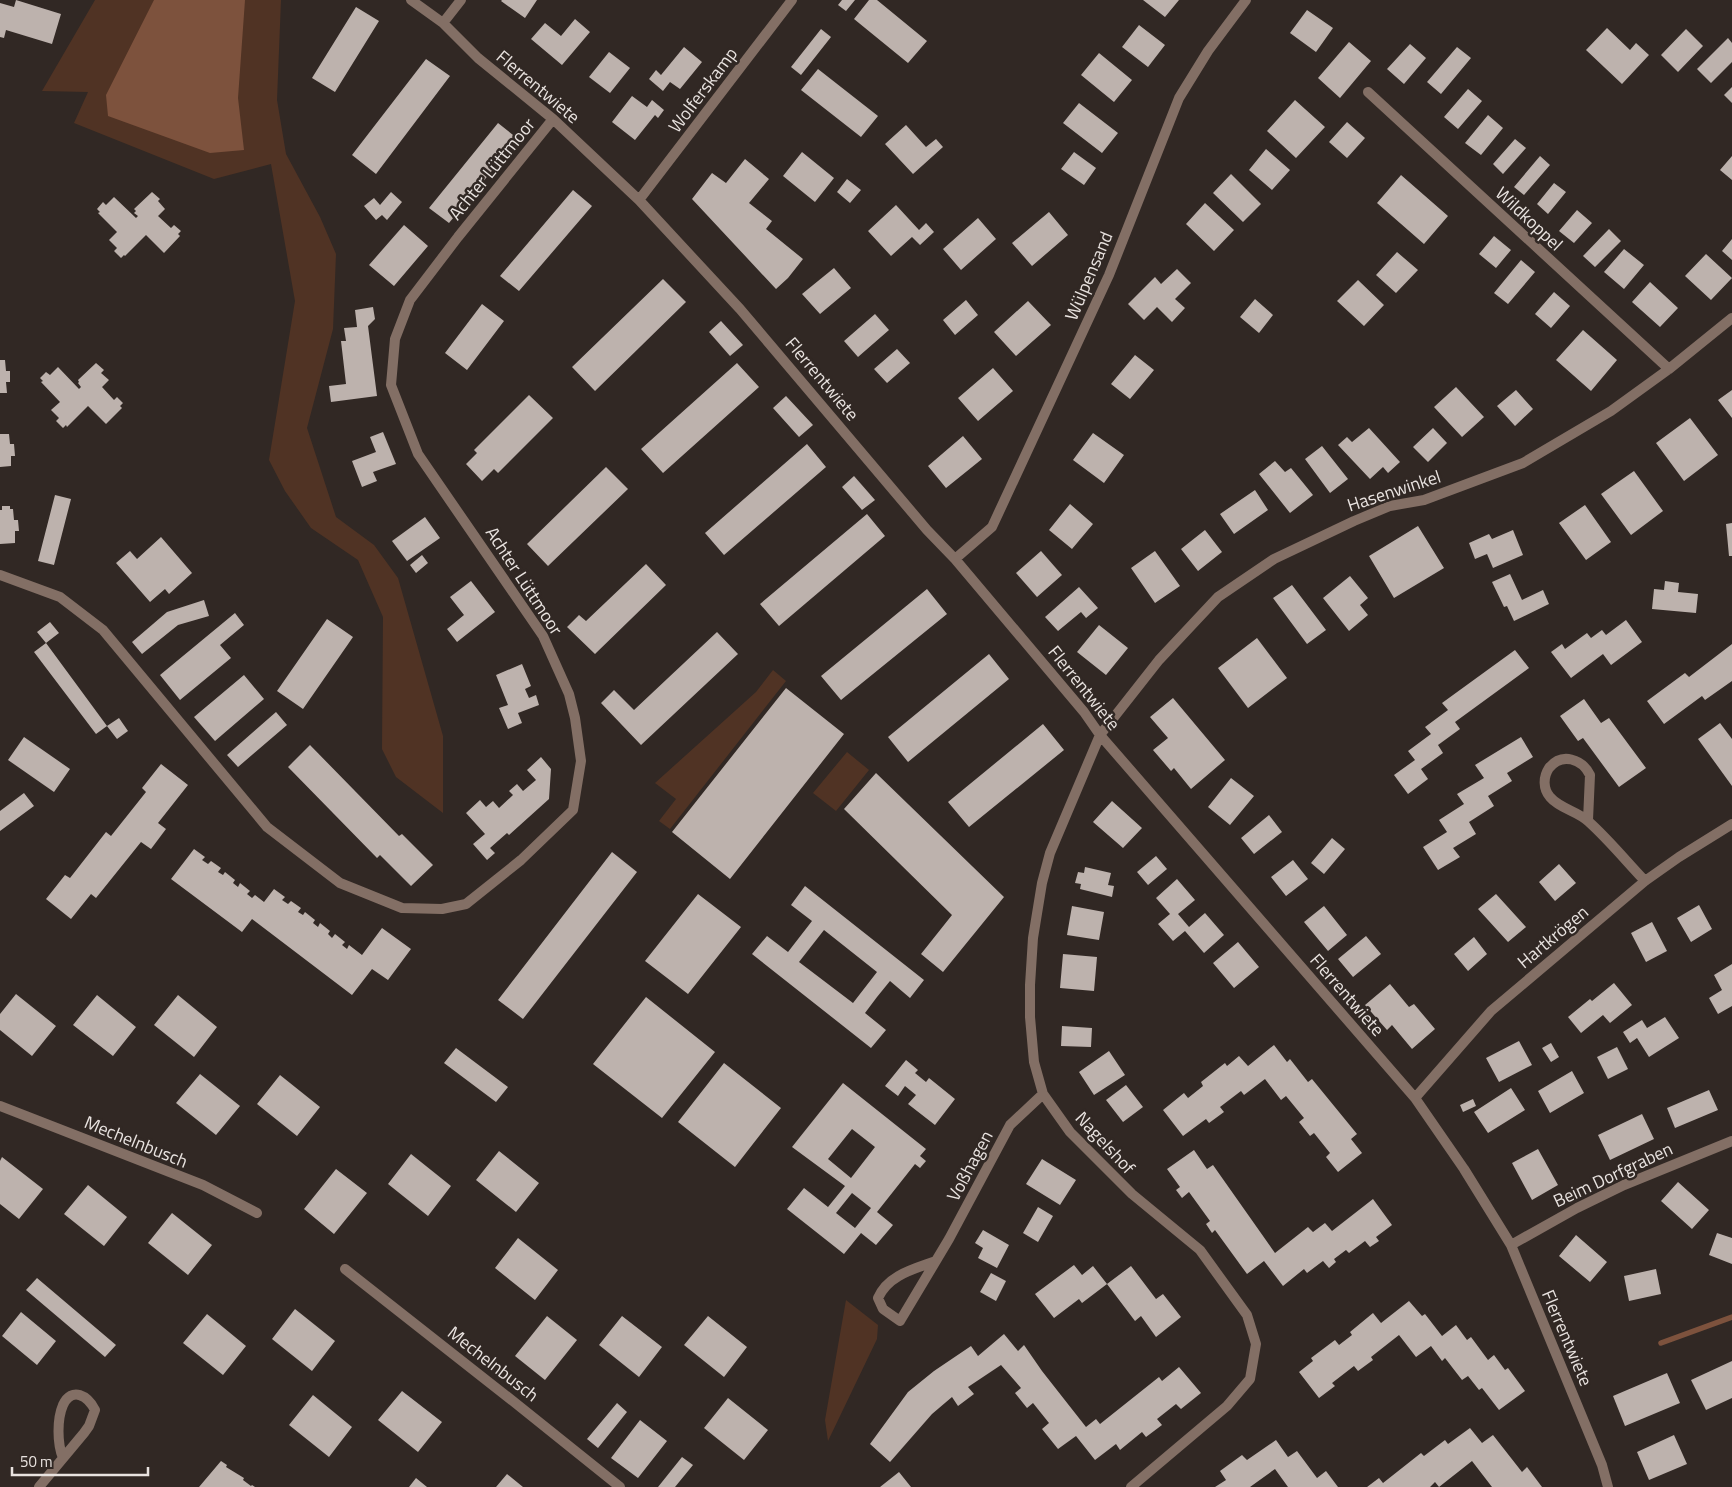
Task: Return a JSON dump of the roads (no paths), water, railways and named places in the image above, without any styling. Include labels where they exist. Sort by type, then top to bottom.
[{"type":"street","name":"Flerrentwiete","points":[[411,0],[443,23],[478,58],[553,119],[639,200],[740,309],[927,530],[955,559],[1084,712],[1100,735],[1415,1098],[1464,1169],[1511,1245],[1602,1465],[1608,1487]]},
{"type":"street","points":[[443,23],[461,0]]},
{"type":"street","name":"Wolferskamp","points":[[639,200],[792,0]]},
{"type":"street","name":"Wülpensand","points":[[955,559],[992,528],[1109,275],[1179,98],[1208,51],[1246,0]]},
{"type":"street","name":"Wildkoppel","points":[[1368,92],[1669,369]]},
{"type":"street","name":"Achter Lüttmoor","points":[[0,575],[60,597],[103,630],[267,827],[340,883],[402,908],[442,909],[466,904],[521,860],[573,810],[581,761],[575,718],[569,694],[543,636],[418,454],[390,385],[395,339],[410,300],[553,119]]},
{"type":"street","name":"Hasenwinkel","points":[[1100,735],[1159,660],[1218,597],[1274,559],[1354,520],[1390,506],[1424,500],[1523,463],[1611,411],[1669,369],[1732,318]]},
{"type":"street","name":"Nagelshof","points":[[1100,735],[1050,853],[1042,883],[1032,938],[1030,1018],[1034,1062],[1043,1094],[1070,1132],[1132,1194],[1200,1250],[1247,1315],[1256,1344],[1250,1379],[1227,1406],[1131,1487]]},
{"type":"street","points":[[1588,820],[1590,775],[1578,762],[1566,759],[1560,760],[1554,764],[1546,776],[1546,792],[1556,802],[1588,820],[1645,881]]},
{"type":"street","name":"Hartkrögen","points":[[1415,1098],[1491,1011],[1645,881],[1732,824]]},
{"type":"street","name":"Voßhagen","points":[[936,1261],[896,1277],[886,1285],[878,1298],[883,1309],[900,1321],[936,1261],[1010,1125],[1043,1094]]},
{"type":"street","name":"Mechelnbusch","points":[[0,1106],[203,1186],[258,1213]]},
{"type":"street","name":"Beim Dorfgraben","points":[[1511,1245],[1577,1208],[1616,1189],[1732,1141]]},
{"type":"street","name":"Mechelnbusch","points":[[345,1269],[620,1487]]},
{"type":"street","points":[[40,1487],[84,1433],[92,1418],[94,1410],[91,1403],[82,1395],[72,1396],[62,1406],[58,1440],[63,1458]]},
{"type":"waterway","points":[[1661,1343],[1732,1317]]}]
